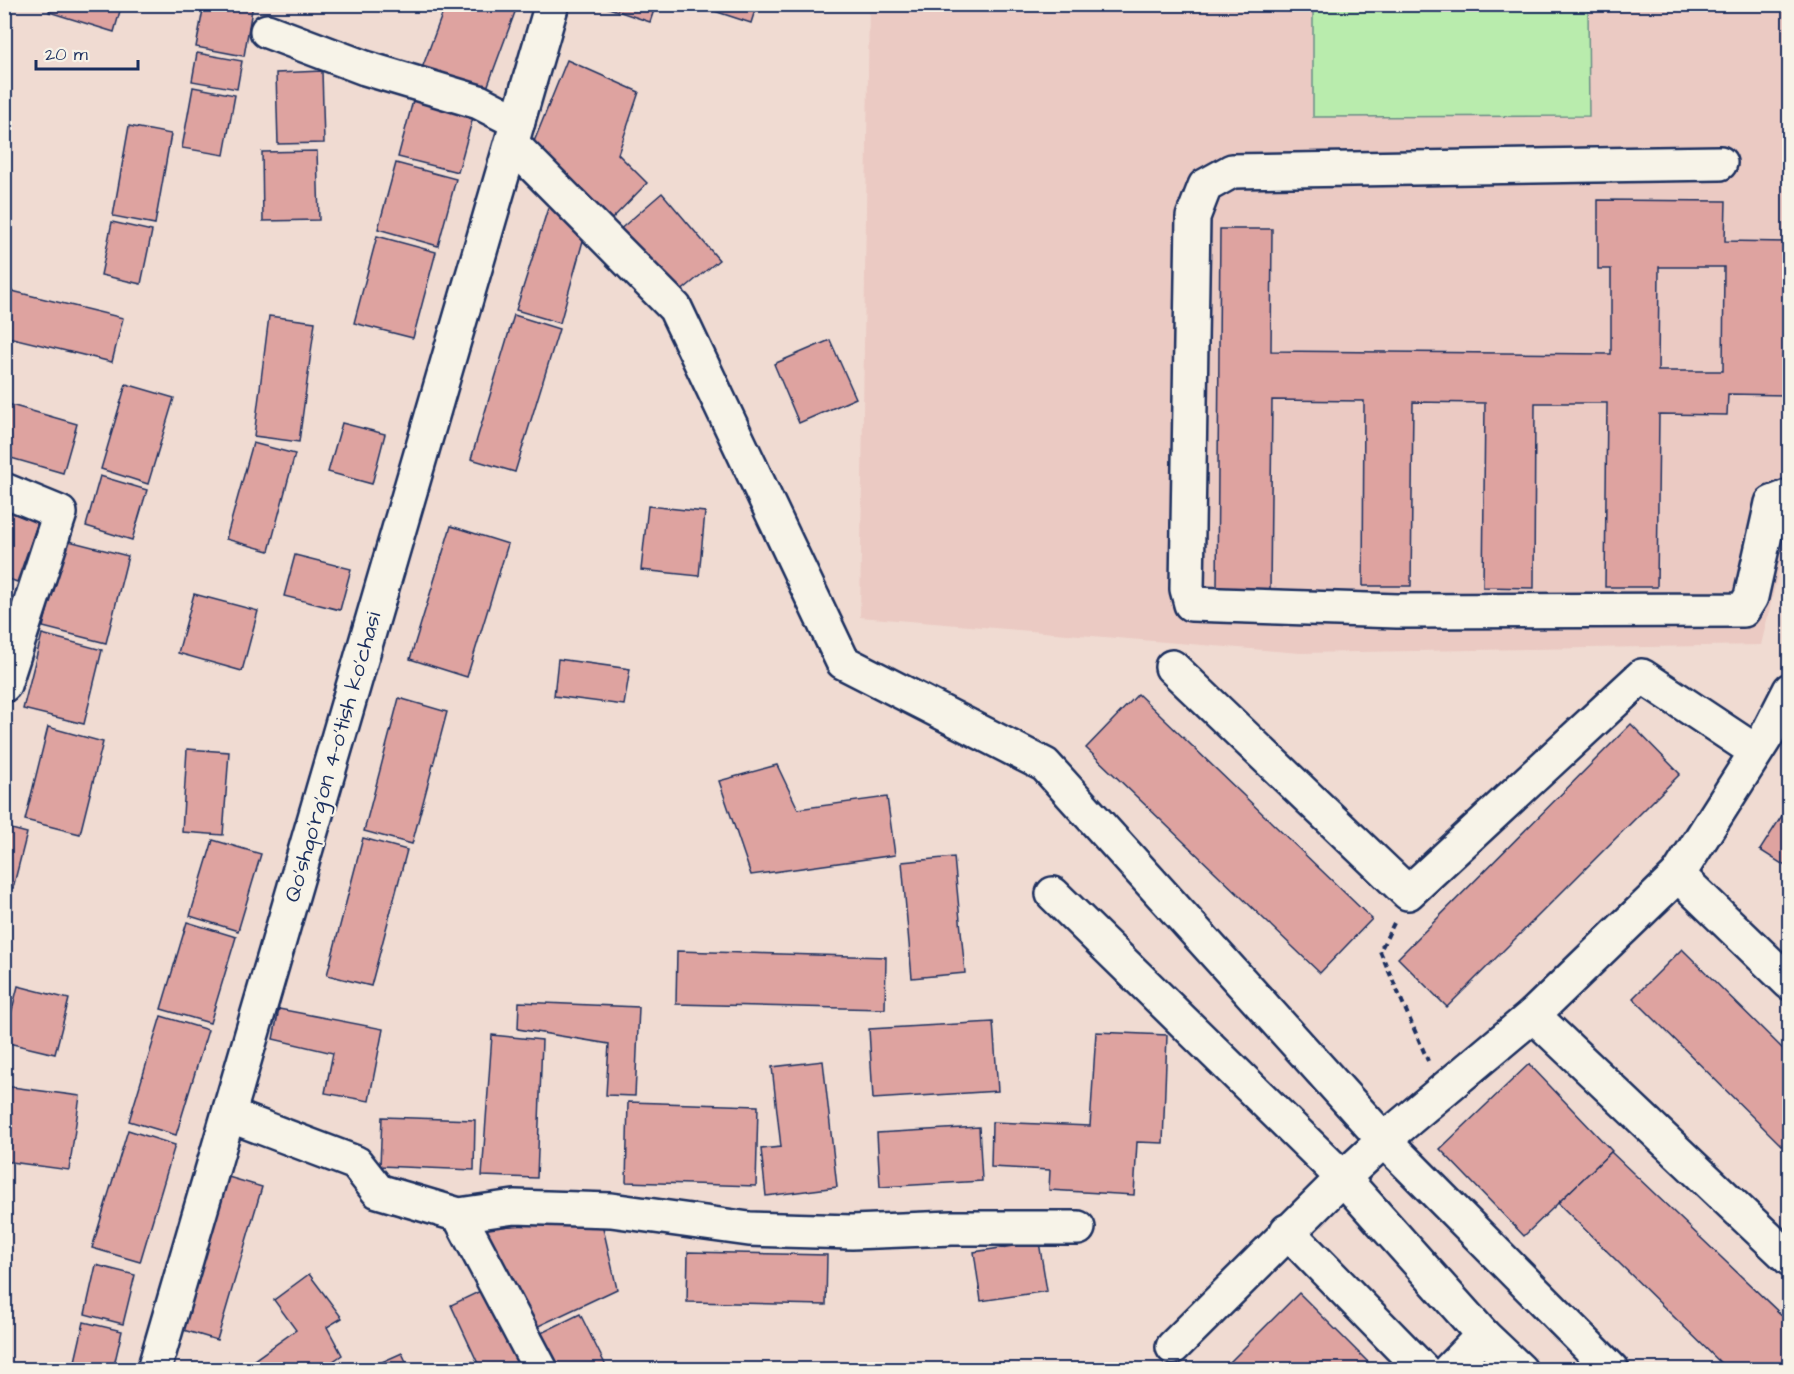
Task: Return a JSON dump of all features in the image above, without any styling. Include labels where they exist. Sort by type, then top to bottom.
[{"type":"street","name":"Qo'shqo'rg'on 4-o'tish ko'chasi","points":[[154,1370],[552,4]]},
{"type":"street","points":[[267,31],[365,68],[479,102],[515,133],[675,308],[843,662],[1045,765],[1384,1140],[1612,1370]]},
{"type":"street","points":[[1720,164],[1232,171],[1205,186],[1193,217],[1187,589],[1191,604],[1397,611],[1743,610],[1752,597],[1772,503],[1790,496]]},
{"type":"street","points":[[4,490],[60,513],[4,685]]},
{"type":"street","points":[[1172,667],[1408,892],[1642,676],[1771,745]]},
{"type":"street","points":[[1173,1347],[1287,1231],[1343,1178],[1384,1140],[1533,1015],[1678,875],[1771,745],[1790,690]]},
{"type":"street","points":[[1678,875],[1790,983]]},
{"type":"street","points":[[1053,894],[1343,1178],[1483,1335],[1520,1370]]},
{"type":"street","points":[[1533,1015],[1790,1259]]},
{"type":"street","points":[[229,1116],[356,1162],[378,1191],[459,1215],[514,1207],[611,1210],[749,1229],[852,1232],[952,1228],[1078,1228]]},
{"type":"street","points":[[459,1215],[541,1370]]},
{"type":"street","points":[[1287,1231],[1423,1370]]},
{"type":"street","points":[[1449,1370],[1483,1335]]},
{"type":"path","points":[[1408,892],[1380,951],[1441,1092]]},
{"type":"shaded area","points":[[869,5],[1789,5],[1790,524],[1761,645],[1300,653],[860,617]]},
{"type":"green space","points":[[1313,5],[1588,5],[1589,116],[1313,117]]},
{"type":"building","points":[[51,4],[122,4],[114,32],[49,12]]},
{"type":"building","points":[[204,4],[253,4],[244,56],[196,47]]},
{"type":"building","points":[[446,4],[518,4],[484,96],[421,71]]},
{"type":"building","points":[[597,4],[656,4],[650,22]]},
{"type":"building","points":[[693,4],[757,4],[751,23]]},
{"type":"building","points":[[197,53],[242,61],[237,89],[192,81]]},
{"type":"building","points":[[567,60],[639,92],[618,154],[647,183],[607,224],[531,149]]},
{"type":"building","points":[[322,71],[324,143],[278,144],[276,73]]},
{"type":"building","points":[[193,87],[235,95],[224,155],[182,148]]},
{"type":"building","points":[[415,93],[475,110],[458,172],[398,157]]},
{"type":"building","points":[[129,126],[171,134],[155,224],[113,216]]},
{"type":"building","points":[[317,151],[319,220],[263,221],[262,152]]},
{"type":"building","points":[[396,163],[456,179],[438,246],[378,229]]},
{"type":"building","points":[[662,193],[719,260],[674,297],[618,231]]},
{"type":"building","points":[[1598,200],[1726,201],[1725,241],[1790,242],[1790,395],[1728,394],[1727,415],[1659,414],[1657,587],[1605,587],[1607,403],[1535,403],[1534,588],[1483,587],[1485,403],[1413,402],[1411,586],[1363,586],[1364,401],[1272,400],[1270,590],[1217,589],[1220,229],[1272,229],[1271,351],[1611,354],[1611,269],[1598,269]],"holes":[[[1659,267],[1724,267],[1723,371],[1658,371]]]},
{"type":"building","points":[[549,205],[586,230],[560,323],[516,310]]},
{"type":"building","points":[[112,222],[152,231],[141,284],[101,275]]},
{"type":"building","points":[[377,236],[436,252],[413,338],[354,323]]},
{"type":"building","points":[[12,291],[123,318],[112,362],[4,336],[4,322]]},
{"type":"building","points":[[514,315],[559,329],[515,472],[471,459]]},
{"type":"building","points":[[269,316],[315,322],[299,442],[254,436]]},
{"type":"building","points":[[830,340],[856,398],[799,423],[774,364]]},
{"type":"building","points":[[126,384],[174,398],[148,484],[101,469]]},
{"type":"building","points":[[4,403],[77,424],[63,473],[4,456]]},
{"type":"building","points":[[342,423],[385,434],[372,484],[328,472]]},
{"type":"building","points":[[253,443],[295,454],[269,551],[226,539]]},
{"type":"building","points":[[100,476],[147,490],[132,540],[86,526]]},
{"type":"building","points":[[648,506],[705,512],[699,576],[641,570]]},
{"type":"building","points":[[4,510],[38,522],[17,582],[4,577]]},
{"type":"building","points":[[451,526],[508,544],[467,677],[410,659]]},
{"type":"building","points":[[65,540],[128,556],[106,643],[43,627]]},
{"type":"building","points":[[295,555],[351,569],[340,610],[284,596]]},
{"type":"building","points":[[194,594],[258,611],[242,671],[178,653]]},
{"type":"building","points":[[42,634],[102,650],[84,724],[23,709]]},
{"type":"building","points":[[558,659],[630,669],[624,705],[554,696]]},
{"type":"building","points":[[1138,694],[1372,919],[1320,973],[1086,748]]},
{"type":"building","points":[[399,698],[447,712],[412,844],[364,831]]},
{"type":"building","points":[[1631,724],[1680,774],[1447,1007],[1398,958]]},
{"type":"building","points":[[48,727],[103,742],[80,834],[25,820]]},
{"type":"building","points":[[187,749],[229,752],[223,835],[182,832]]},
{"type":"building","points":[[777,765],[798,809],[887,797],[895,855],[751,875],[719,781]]},
{"type":"building","points":[[1790,803],[1790,869],[1760,850]]},
{"type":"building","points":[[4,827],[27,833],[13,888],[4,886]]},
{"type":"building","points":[[363,838],[407,850],[371,986],[327,975]]},
{"type":"building","points":[[213,840],[261,854],[238,931],[190,916]]},
{"type":"building","points":[[954,857],[965,973],[912,978],[902,862]]},
{"type":"building","points":[[187,922],[236,937],[210,1023],[161,1009]]},
{"type":"building","points":[[1682,949],[1790,1056],[1790,1154],[1633,998]]},
{"type":"building","points":[[677,951],[886,957],[885,1009],[676,1004]]},
{"type":"building","points":[[18,986],[69,999],[55,1054],[4,1042]]},
{"type":"building","points":[[519,1002],[639,1007],[635,1096],[606,1095],[609,1044],[518,1029]]},
{"type":"building","points":[[279,1009],[383,1029],[369,1101],[325,1093],[333,1053],[273,1039]]},
{"type":"building","points":[[161,1016],[208,1030],[176,1135],[129,1121]]},
{"type":"building","points":[[993,1022],[998,1091],[873,1099],[869,1029]]},
{"type":"building","points":[[1096,1032],[1167,1035],[1163,1143],[1137,1142],[1134,1195],[1049,1190],[1050,1170],[991,1167],[992,1122],[1090,1126]]},
{"type":"building","points":[[492,1035],[542,1040],[537,1178],[482,1176]]},
{"type":"building","points":[[823,1061],[837,1187],[766,1196],[761,1149],[781,1147],[772,1067]]},
{"type":"building","points":[[1529,1064],[1612,1151],[1524,1236],[1440,1149]]},
{"type":"building","points":[[4,1086],[80,1096],[69,1170],[4,1161]]},
{"type":"building","points":[[628,1102],[758,1106],[756,1186],[626,1182]]},
{"type":"building","points":[[382,1117],[475,1120],[474,1170],[380,1166]]},
{"type":"building","points":[[979,1127],[982,1181],[880,1187],[877,1133]]},
{"type":"building","points":[[128,1130],[175,1145],[140,1262],[92,1248]]},
{"type":"building","points":[[1611,1152],[1790,1323],[1790,1370],[1728,1370],[1558,1203]]},
{"type":"building","points":[[225,1176],[262,1187],[217,1340],[180,1329]]},
{"type":"building","points":[[601,1219],[617,1289],[530,1330],[483,1228]]},
{"type":"building","points":[[1039,1242],[1047,1291],[981,1301],[974,1252]]},
{"type":"building","points":[[688,1252],[827,1255],[826,1305],[687,1302]]},
{"type":"building","points":[[96,1265],[135,1275],[123,1324],[85,1314]]},
{"type":"building","points":[[309,1274],[342,1318],[327,1327],[342,1355],[320,1370],[240,1370],[296,1330],[274,1300]]},
{"type":"building","points":[[493,1285],[529,1362],[513,1370],[481,1370],[451,1305]]},
{"type":"building","points":[[1299,1293],[1368,1362],[1360,1370],[1222,1370]]},
{"type":"building","points":[[580,1314],[608,1370],[554,1370],[537,1335]]},
{"type":"building","points":[[84,1322],[122,1331],[113,1370],[73,1370]]},
{"type":"building","points":[[402,1353],[410,1370],[364,1370]]},
{"type":"building","points":[[473,1362],[477,1370],[453,1370]]}]
